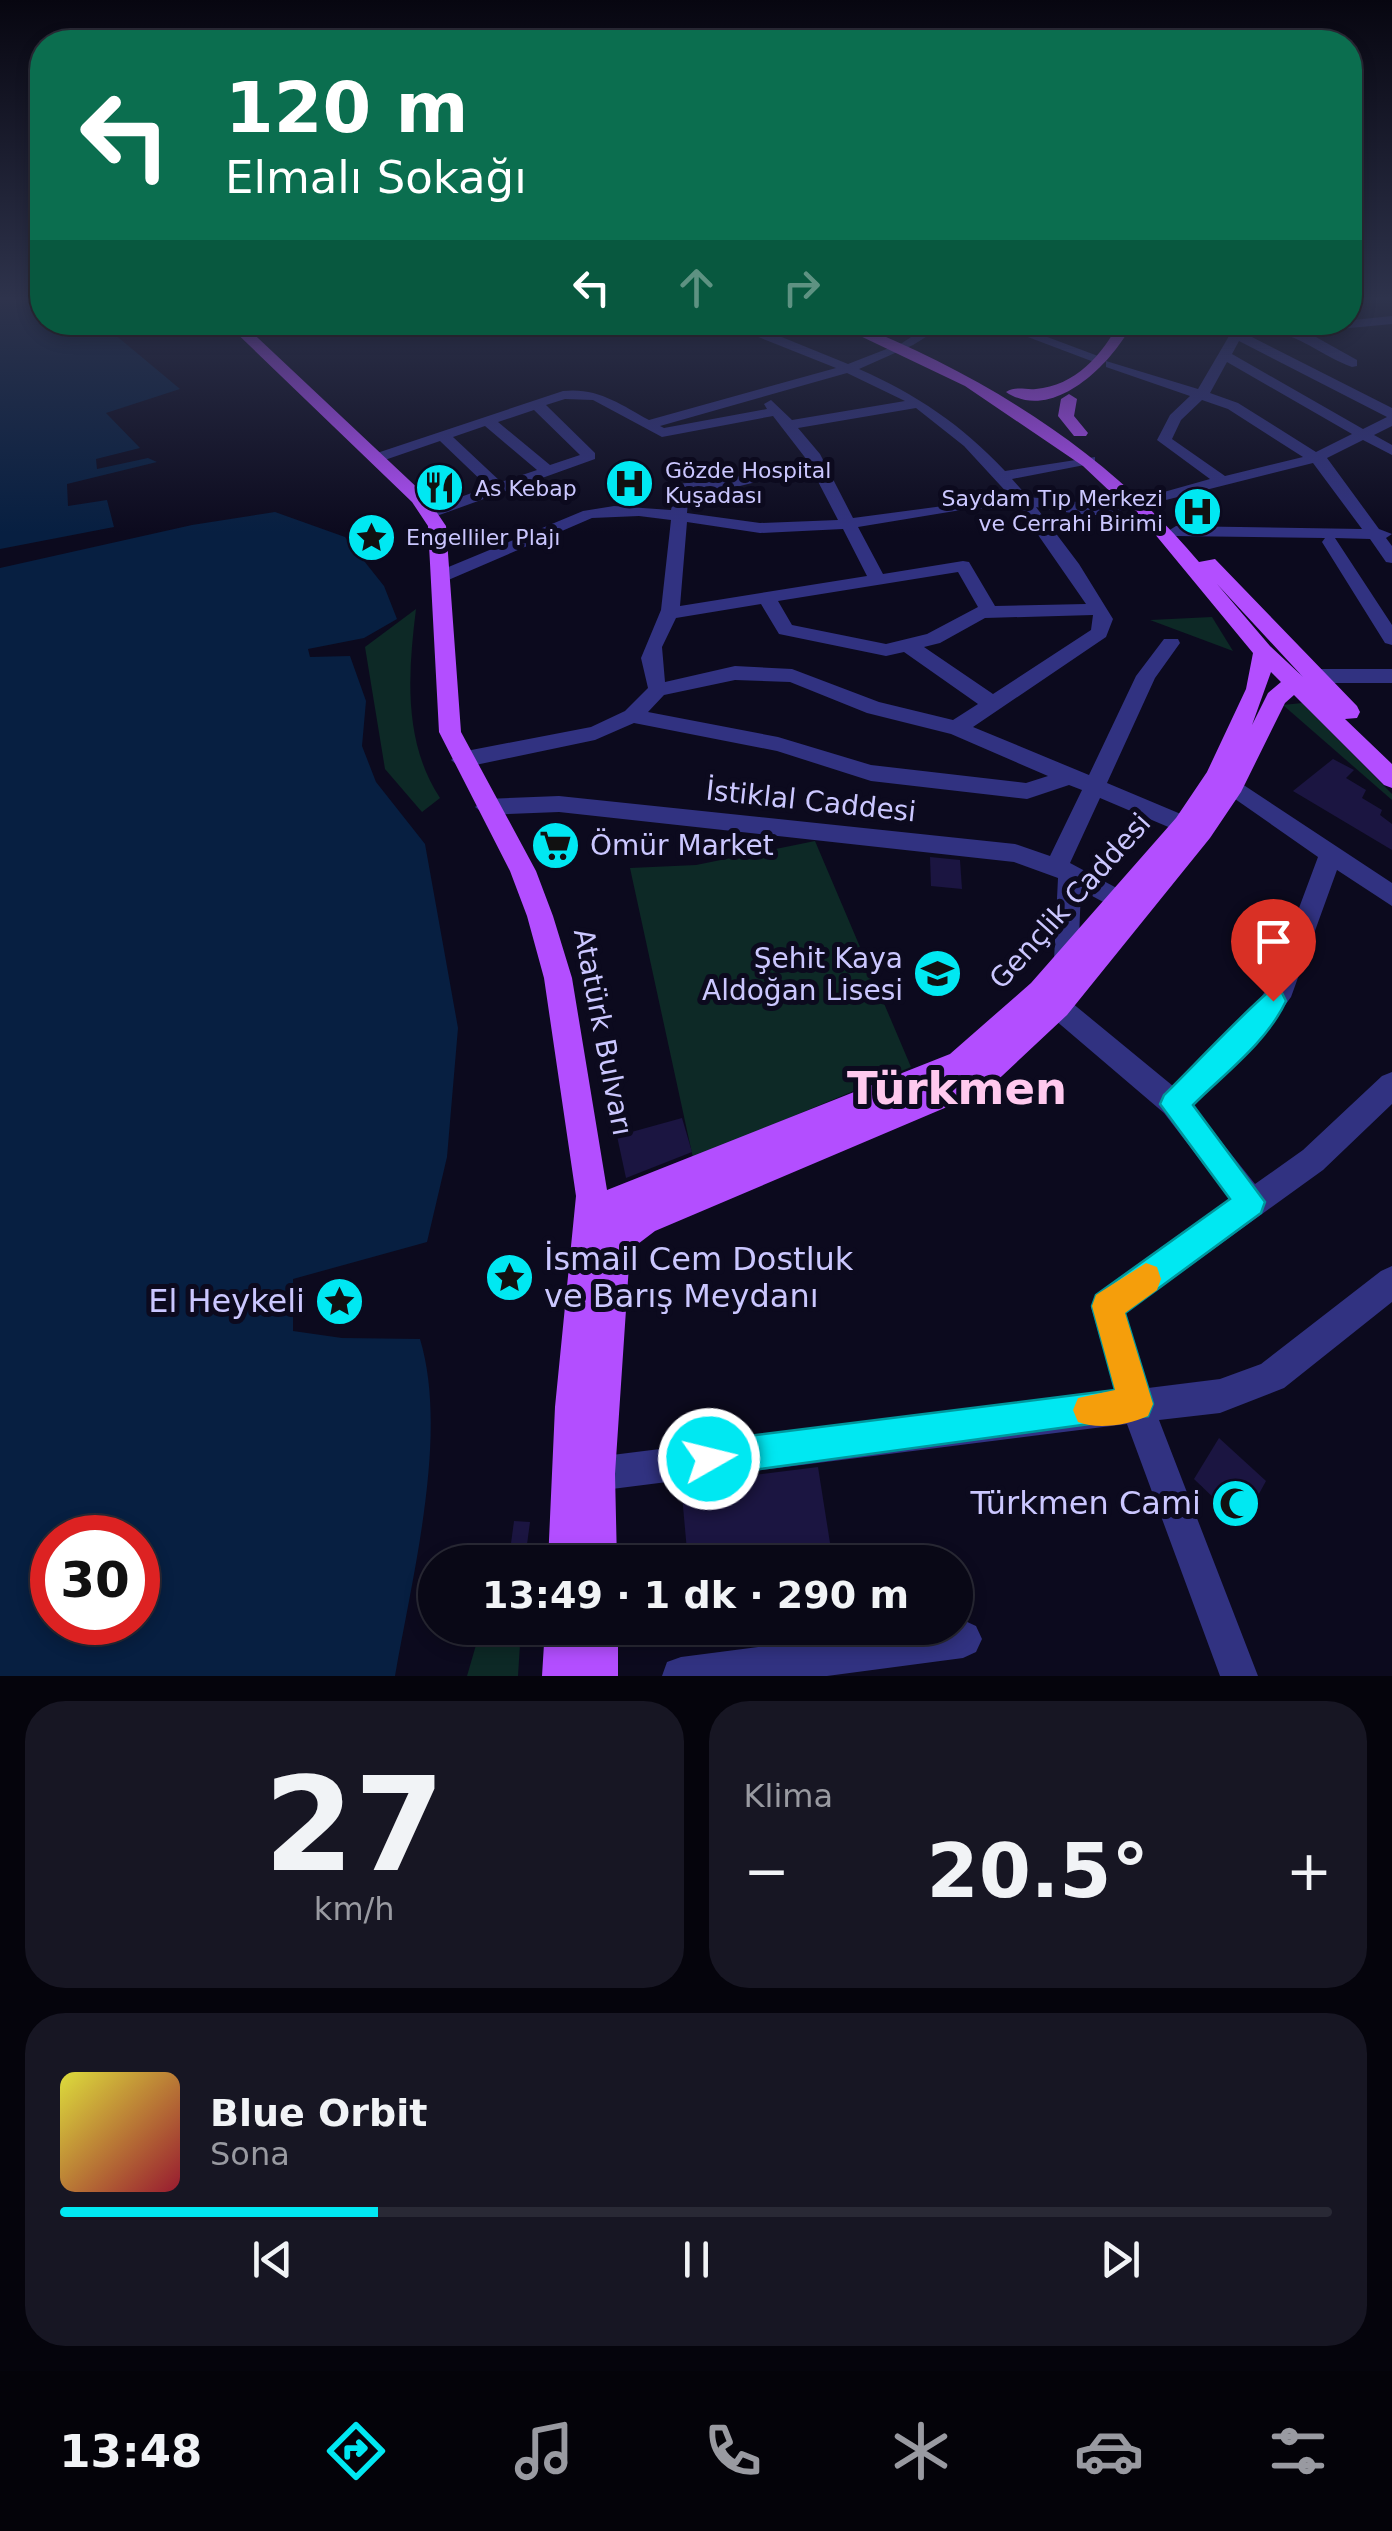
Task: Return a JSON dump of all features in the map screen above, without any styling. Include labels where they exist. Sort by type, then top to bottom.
[{"type":"main road","points":[[290,376],[430,513]]},
{"type":"main road","points":[[978,376],[1040,403],[1080,433],[1278,650],[1392,760]]},
{"type":"main road","points":[[1040,403],[1082,376]]},
{"type":"main road","points":[[1040,403],[1090,460],[1180,535],[1278,650]]},
{"type":"main road","name":"Atatürk Bulvarı","points":[[430,513],[437,526],[450,732],[461,760],[523,871],[558,978],[607,1220],[596,1474],[597,1545]]},
{"type":"main road","name":"Gençlik Caddesi","points":[[1193,828],[1278,650]]},
{"type":"main road","points":[[1307,679],[1392,779]]},
{"type":"main road","name":"Gençlik Caddesi","points":[[607,1220],[976,1080],[1057,1006],[1128,905],[1233,786],[1276,698],[1307,679]]},
{"type":"main road","name":"Gençlik Caddesi","points":[[607,1220],[961,1064],[1041,992],[1066,960],[1128,905]]},
{"type":"main road","name":"Atatürk Bulvarı","points":[[569,1545],[574,1407],[607,1220]]},
{"type":"main road","points":[[564,1676],[594,1646]]},
{"type":"street","points":[[643,426],[821,376]]},
{"type":"street","points":[[859,376],[919,403],[1000,476],[1086,582],[1104,619],[1099,633],[956,728]]},
{"type":"street","points":[[1151,376],[1233,406],[1316,458],[1387,543]]},
{"type":"street","points":[[1212,376],[1203,392],[1181,412],[1164,440],[1224,482]]},
{"type":"street","points":[[1264,376],[1392,451]]},
{"type":"street","points":[[1317,376],[1392,417]]},
{"type":"street","points":[[759,392],[816,462],[877,579]]},
{"type":"street","points":[[376,458],[563,395],[598,396],[643,426],[662,433],[919,403]]},
{"type":"street","points":[[430,513],[592,453],[536,404]]},
{"type":"street","points":[[440,577],[589,514],[611,510],[678,513],[765,529],[1022,501],[1107,510],[1316,458],[1360,429],[1392,417]]},
{"type":"street","points":[[487,420],[546,470]]},
{"type":"street","points":[[442,435],[498,487]]},
{"type":"street","points":[[1000,476],[1090,460]]},
{"type":"street","points":[[658,690],[650,668],[654,636],[671,613],[682,487],[728,484],[816,462]]},
{"type":"street","points":[[1180,535],[1387,543]]},
{"type":"street","points":[[1180,535],[1387,543]]},
{"type":"street","points":[[1330,542],[1392,639]]},
{"type":"street","points":[[671,613],[963,566],[990,612]]},
{"type":"street","points":[[766,597],[786,630],[886,650],[933,639],[981,612],[1099,610]]},
{"type":"street","points":[[1066,960],[1063,870],[1146,676],[1171,643]]},
{"type":"street","points":[[907,645],[992,704]]},
{"type":"street","points":[[461,760],[558,744],[632,716],[658,690],[735,673],[792,676],[874,708],[956,728],[1097,784],[1193,828]]},
{"type":"street","points":[[1307,679],[1392,676]]},
{"type":"street","points":[[632,716],[778,744],[871,773],[1027,791],[1073,774]]},
{"type":"street","points":[[1233,786],[1392,896]]},
{"type":"street","name":"İstiklal Caddesi","points":[[486,807],[559,804],[1015,852],[1063,870],[1128,905]]},
{"type":"street","points":[[1174,1104],[1258,1022],[1282,988],[1331,853]]},
{"type":"street","points":[[1057,1006],[1174,1104],[1250,1202]]},
{"type":"street","points":[[1239,1676],[1136,1404],[1108,1306],[1313,1160],[1392,1085]]},
{"type":"street","points":[[596,1474],[1220,1396],[1272,1376],[1392,1282]]},
{"type":"street","points":[[681,1676],[916,1645]]},
{"type":"green space","points":[[416,609],[410,682],[414,730],[428,776],[440,798],[422,812],[385,769],[365,647]]},
{"type":"green space","points":[[1212,617],[1233,651],[1150,620]]},
{"type":"green space","points":[[1302,703],[1392,794],[1392,800],[1283,705]]},
{"type":"green space","points":[[815,841],[911,1067],[693,1158],[630,868],[696,865]]},
{"type":"green space","points":[[476,1645],[520,1645],[518,1676],[467,1676]]},
{"type":"water","points":[[0,376],[165,376],[180,389],[106,413],[140,448],[96,459],[97,469],[148,458],[157,462],[67,484],[68,506],[107,500],[114,527],[0,549]]},
{"type":"water","points":[[275,512],[345,537],[384,586],[397,619],[364,638],[308,649],[310,657],[350,656],[366,701],[362,746],[376,782],[425,844],[458,1028],[447,1157],[427,1242],[293,1279],[293,1331],[342,1338],[420,1339],[431,1418],[429,1462],[418,1551],[395,1676],[0,1676],[0,568],[192,525]]},
{"type":"building","points":[[1333,759],[1354,770],[1346,778],[1366,790],[1362,798],[1382,810],[1380,815],[1392,824],[1392,850],[1293,791]]},
{"type":"building","points":[[930,857],[960,860],[962,889],[931,886]]},
{"type":"building","points":[[682,1118],[692,1152],[626,1178],[617,1136]]},
{"type":"building","name":"Türkmen Cami","points":[[1219,1438],[1266,1481],[1242,1525],[1194,1479]]},
{"type":"building","points":[[818,1467],[830,1545],[686,1545],[681,1484]]},
{"type":"building","points":[[514,1521],[530,1522],[527,1545],[511,1545]]},
{"type":"slow traffic","points":[[1090,1410],[1136,1404],[1108,1306],[1146,1279]]},
{"type":"place","name":"Gözde Hospital Kuşadası","points":[[630,483]]},
{"type":"place","name":"As Kebap","points":[[440,488]]},
{"type":"place","name":"Saydam Tıp Merkezi ve Cerrahi Birimi","points":[[1198,511]]},
{"type":"place","name":"Engelliler Plajı","points":[[371,537]]},
{"type":"place","name":"Ömür Market","points":[[555,845]]},
{"type":"place","name":"Şehit Kaya Aldoğan Lisesi","points":[[938,974]]},
{"type":"place","name":"İsmail Cem Dostluk ve Barış Meydanı","points":[[509,1277]]},
{"type":"place","name":"El Heykeli","points":[[340,1301]]},
{"type":"place","name":"Türkmen Cami","points":[[1236,1503]]},
{"type":"district","name":"Türkmen","points":[[957,1088]]},
{"type":"route","points":[[709,1459],[1136,1404],[1108,1306],[1250,1202],[1174,1104],[1258,1022],[1273,1001]]}]
